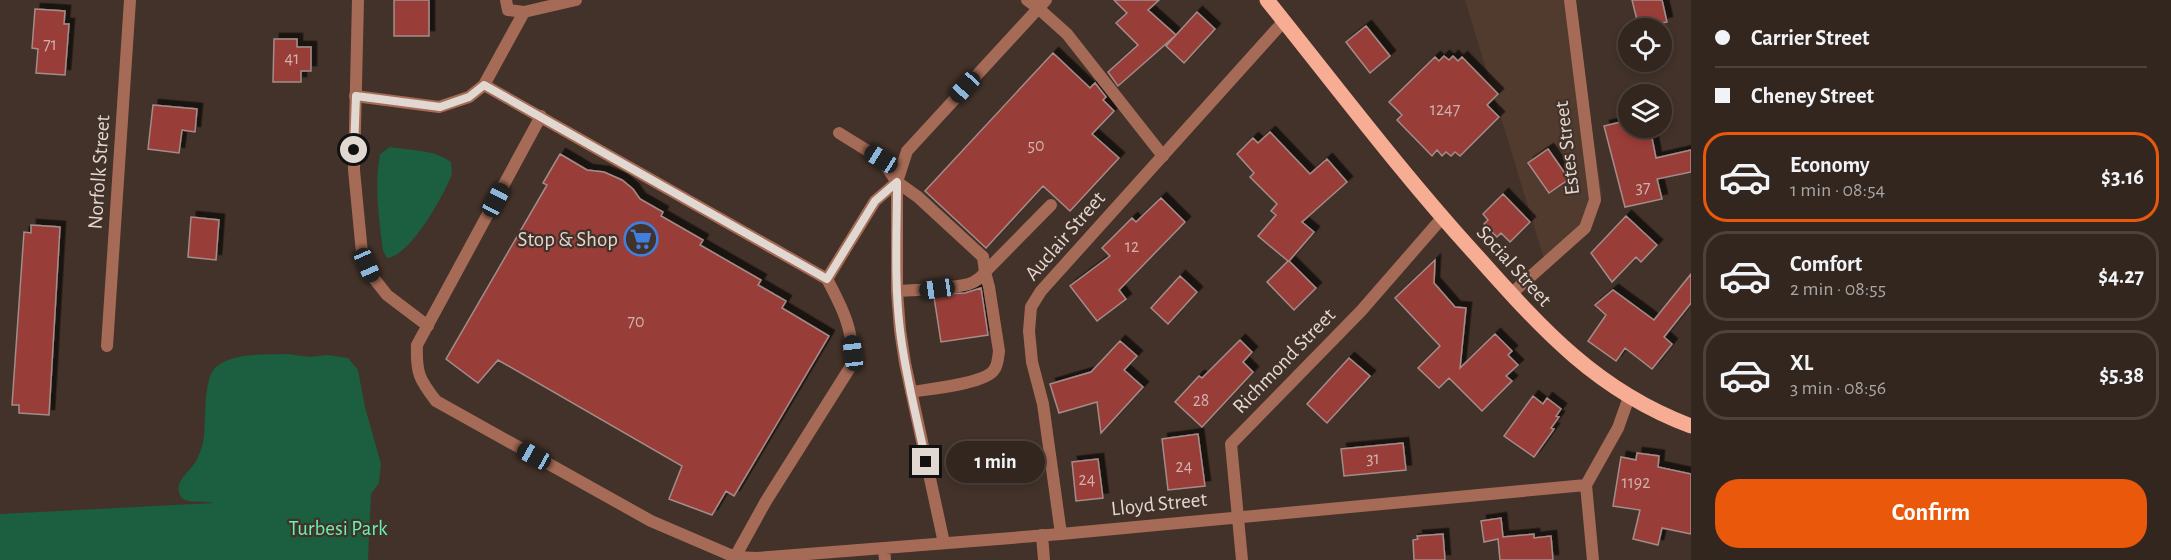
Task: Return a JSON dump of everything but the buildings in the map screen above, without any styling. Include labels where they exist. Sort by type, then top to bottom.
[{"type":"main road","name":"Social Street","points":[[1267,0],[1442,218],[1544,330],[1573,357],[1629,397],[1665,416],[1691,426]]},
{"type":"street","name":"Norfolk Street","points":[[107,346],[130,0]]},
{"type":"street","points":[[358,0],[354,170],[362,253],[372,276],[387,295],[428,326]]},
{"type":"street","points":[[506,0],[508,10],[524,12],[576,0]]},
{"type":"street","points":[[1026,0],[1042,4],[1163,156]]},
{"type":"street","name":"Estes Street","points":[[1511,294],[1585,228],[1595,200],[1570,0]]},
{"type":"street","points":[[944,543],[900,330],[897,291],[897,182],[907,151],[1042,4]]},
{"type":"street","points":[[356,96],[440,107],[469,97],[484,85],[524,12]]},
{"type":"street","name":"Auclair Street","points":[[1061,534],[1043,404],[1032,362],[1029,331],[1031,307],[1041,291],[1284,21]]},
{"type":"street","points":[[484,85],[827,279],[848,324],[853,353],[851,366],[766,501],[735,556]]},
{"type":"street","name":"Lloyd Street","points":[[541,117],[417,345],[416,367],[424,386],[436,401],[651,521],[735,556],[757,558],[884,554],[944,543],[1586,485]]},
{"type":"street","points":[[839,133],[881,159],[897,182],[918,197],[983,256],[999,351],[994,372],[973,381],[911,392]]},
{"type":"street","points":[[827,279],[875,201],[897,182]]},
{"type":"street","points":[[897,291],[975,283],[1051,205]]},
{"type":"street","name":"Richmond Street","points":[[1242,560],[1231,444],[1361,311],[1442,218]]},
{"type":"street","points":[[1593,560],[1586,485],[1618,428],[1629,397]]},
{"type":"street","points":[[1042,535],[1044,560]]},
{"type":"shaded area","points":[[1465,0],[1571,0],[1602,194],[1597,211],[1545,262]]},
{"type":"green space","points":[[390,147],[438,155],[451,162],[452,173],[425,224],[405,248],[387,258],[383,251],[380,227],[377,178],[380,154]]},
{"type":"green space","name":"Turbesi Park","points":[[288,354],[348,358],[358,370],[365,407],[381,464],[379,483],[371,494],[368,560],[0,560],[0,514],[213,503],[186,500],[182,498],[179,490],[182,478],[195,462],[203,443],[207,391],[212,373],[216,367],[232,359],[250,355]]},
{"type":"place","name":"Stop & Shop","points":[[641,239]]},
{"type":"route","points":[[354,150],[356,96],[440,107],[469,97],[484,85],[827,279],[875,201],[897,182],[897,291],[900,330],[926,462]]}]
